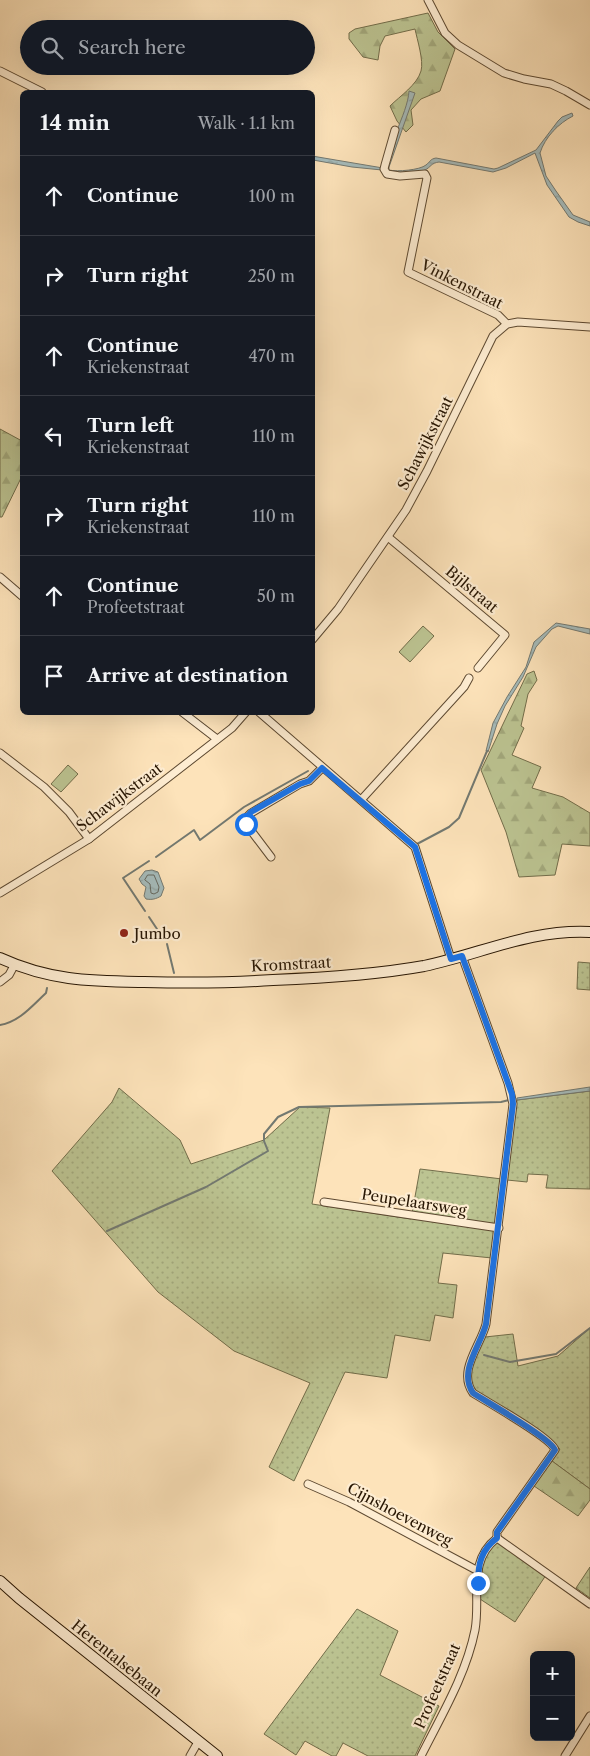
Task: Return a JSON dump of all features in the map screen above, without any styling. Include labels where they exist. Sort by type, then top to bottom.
[{"type":"main road","name":"Kromstraat","points":[[0,958],[43,973],[84,981],[247,982],[358,975],[408,968],[451,959],[506,942],[536,936],[569,932],[590,932]]},
{"type":"main road","name":"Herentalsebaan","points":[[0,1581],[217,1756]]},
{"type":"street","points":[[428,0],[445,33],[458,45],[504,73],[518,78],[551,84],[590,105]]},
{"type":"street","points":[[0,72],[38,90]]},
{"type":"street","name":"Vinkenstraat","points":[[395,130],[385,165],[387,174],[400,176],[424,174],[427,178],[408,272],[498,315],[507,324]]},
{"type":"street","points":[[507,324],[518,322],[590,327]]},
{"type":"street","name":"Schawijkstraat","points":[[315,636],[338,609],[406,510],[490,342],[500,329],[507,324]]},
{"type":"street","name":"Bijlstraat","points":[[388,537],[505,635],[478,668]]},
{"type":"street","points":[[0,577],[20,594]]},
{"type":"street","points":[[361,800],[464,687],[469,678]]},
{"type":"street","points":[[186,715],[217,739]]},
{"type":"street","name":"Schawijkstraat","points":[[0,893],[88,839],[232,728],[243,715]]},
{"type":"street","points":[[262,715],[415,847],[451,959]]},
{"type":"street","points":[[0,753],[44,787],[69,812],[88,839]]},
{"type":"street","points":[[271,857],[246,824],[246,818],[259,808],[300,784],[309,781],[322,768]]},
{"type":"street","points":[[462,956],[512,1094],[513,1104],[499,1228]]},
{"type":"street","points":[[0,982],[9,975],[15,964]]},
{"type":"street","name":"Peupelaarsweg","points":[[324,1202],[499,1228]]},
{"type":"street","name":"Profeetstraat","points":[[421,1756],[463,1670],[470,1651],[476,1622],[479,1562],[483,1552],[488,1544],[497,1538],[497,1532],[555,1450],[553,1445],[473,1393],[468,1384],[473,1355],[486,1324],[499,1228]]},
{"type":"street","name":"Cijnshoevenweg","points":[[308,1484],[349,1502],[478,1571]]},
{"type":"street","points":[[497,1538],[590,1604]]},
{"type":"street","points":[[565,1756],[590,1716]]},
{"type":"street","points":[[190,1756],[198,1742]]},
{"type":"green space","points":[[428,13],[438,32],[455,49],[440,91],[421,99],[411,110],[413,125],[406,132],[397,121],[390,106],[412,86],[421,71],[421,56],[415,29],[385,36],[380,46],[378,60],[363,57],[349,39],[349,33],[355,29]]},
{"type":"green space","points":[[0,429],[20,440],[20,480],[2,517],[0,517]]},
{"type":"green space","points":[[423,626],[434,636],[410,662],[399,652]]},
{"type":"green space","points":[[534,671],[537,680],[528,694],[521,726],[524,728],[512,755],[541,767],[532,788],[563,797],[590,813],[590,846],[562,844],[555,875],[519,877],[506,832],[481,770],[527,674]]},
{"type":"green space","points":[[68,765],[78,774],[61,792],[51,784]]},
{"type":"green space","points":[[578,962],[590,963],[590,990],[577,989]]},
{"type":"green space","points":[[119,1088],[180,1140],[191,1164],[264,1140],[300,1107],[330,1108],[312,1204],[411,1219],[420,1169],[502,1179],[492,1258],[443,1253],[438,1283],[457,1285],[453,1318],[435,1315],[430,1341],[395,1335],[387,1378],[345,1372],[294,1481],[269,1467],[310,1383],[234,1351],[158,1292],[52,1171],[112,1102]]},
{"type":"green space","points":[[590,1091],[590,1189],[546,1188],[548,1175],[528,1174],[527,1182],[507,1180],[517,1100]]},
{"type":"green space","points":[[590,1328],[590,1489],[552,1461],[560,1449],[476,1392],[472,1386],[470,1372],[485,1337],[513,1334],[518,1366],[558,1356]]},
{"type":"green space","points":[[552,1461],[590,1489],[590,1500],[578,1516],[534,1486]]},
{"type":"green space","points":[[498,1542],[546,1575],[515,1622],[480,1599],[481,1563],[485,1554]]},
{"type":"green space","points":[[590,1567],[590,1598],[576,1588]]},
{"type":"green space","points":[[357,1609],[398,1631],[380,1675],[439,1706],[415,1756],[368,1756],[343,1743],[336,1756],[332,1756],[305,1741],[296,1755],[264,1734]]},
{"type":"water","points":[[409,91],[415,93],[389,167],[389,170],[393,171],[423,167],[436,158],[494,169],[498,168],[536,150],[558,121],[572,113],[573,116],[563,122],[549,136],[540,153],[546,176],[556,191],[573,215],[590,222],[590,226],[569,217],[547,185],[535,153],[506,168],[493,172],[439,162],[417,173],[402,174],[388,172],[389,154],[405,110]]},
{"type":"water","points":[[315,157],[383,168],[382,170],[315,160]]},
{"type":"water","points":[[556,623],[590,629],[590,634],[558,626],[552,629],[536,647],[523,677],[505,706],[488,752],[486,751],[493,723],[526,667],[534,642]]},
{"type":"water","points":[[152,870],[158,872],[164,888],[161,896],[154,899],[146,899],[144,896],[146,887],[139,879],[145,871]]},
{"type":"water","points":[[590,1087],[590,1091],[517,1100],[517,1098]]},
{"type":"waterway","points":[[417,844],[449,827],[459,818],[487,751]]},
{"type":"waterway","points":[[156,857],[194,830],[200,840],[244,807],[308,771]]},
{"type":"waterway","points":[[145,911],[123,878],[149,861]]},
{"type":"waterway","points":[[149,917],[157,929]]},
{"type":"waterway","points":[[167,944],[174,973]]},
{"type":"waterway","points":[[0,1025],[13,1021],[25,1013],[46,993],[47,988]]},
{"type":"waterway","points":[[107,1231],[206,1187],[268,1151],[264,1141],[264,1134],[278,1117],[299,1107],[501,1102],[509,1100]]},
{"type":"waterway","points":[[484,1355],[510,1362],[556,1354],[590,1328]]},
{"type":"place","name":"Jumbo","points":[[124,933]]},
{"type":"route","points":[[246,824],[246,818],[251,812],[300,784],[309,781],[322,768],[415,847],[451,959],[462,956],[512,1094],[513,1104],[486,1324],[473,1355],[468,1384],[473,1393],[553,1445],[555,1450],[497,1532],[497,1538],[488,1544],[483,1552],[479,1562],[478,1583]]}]
